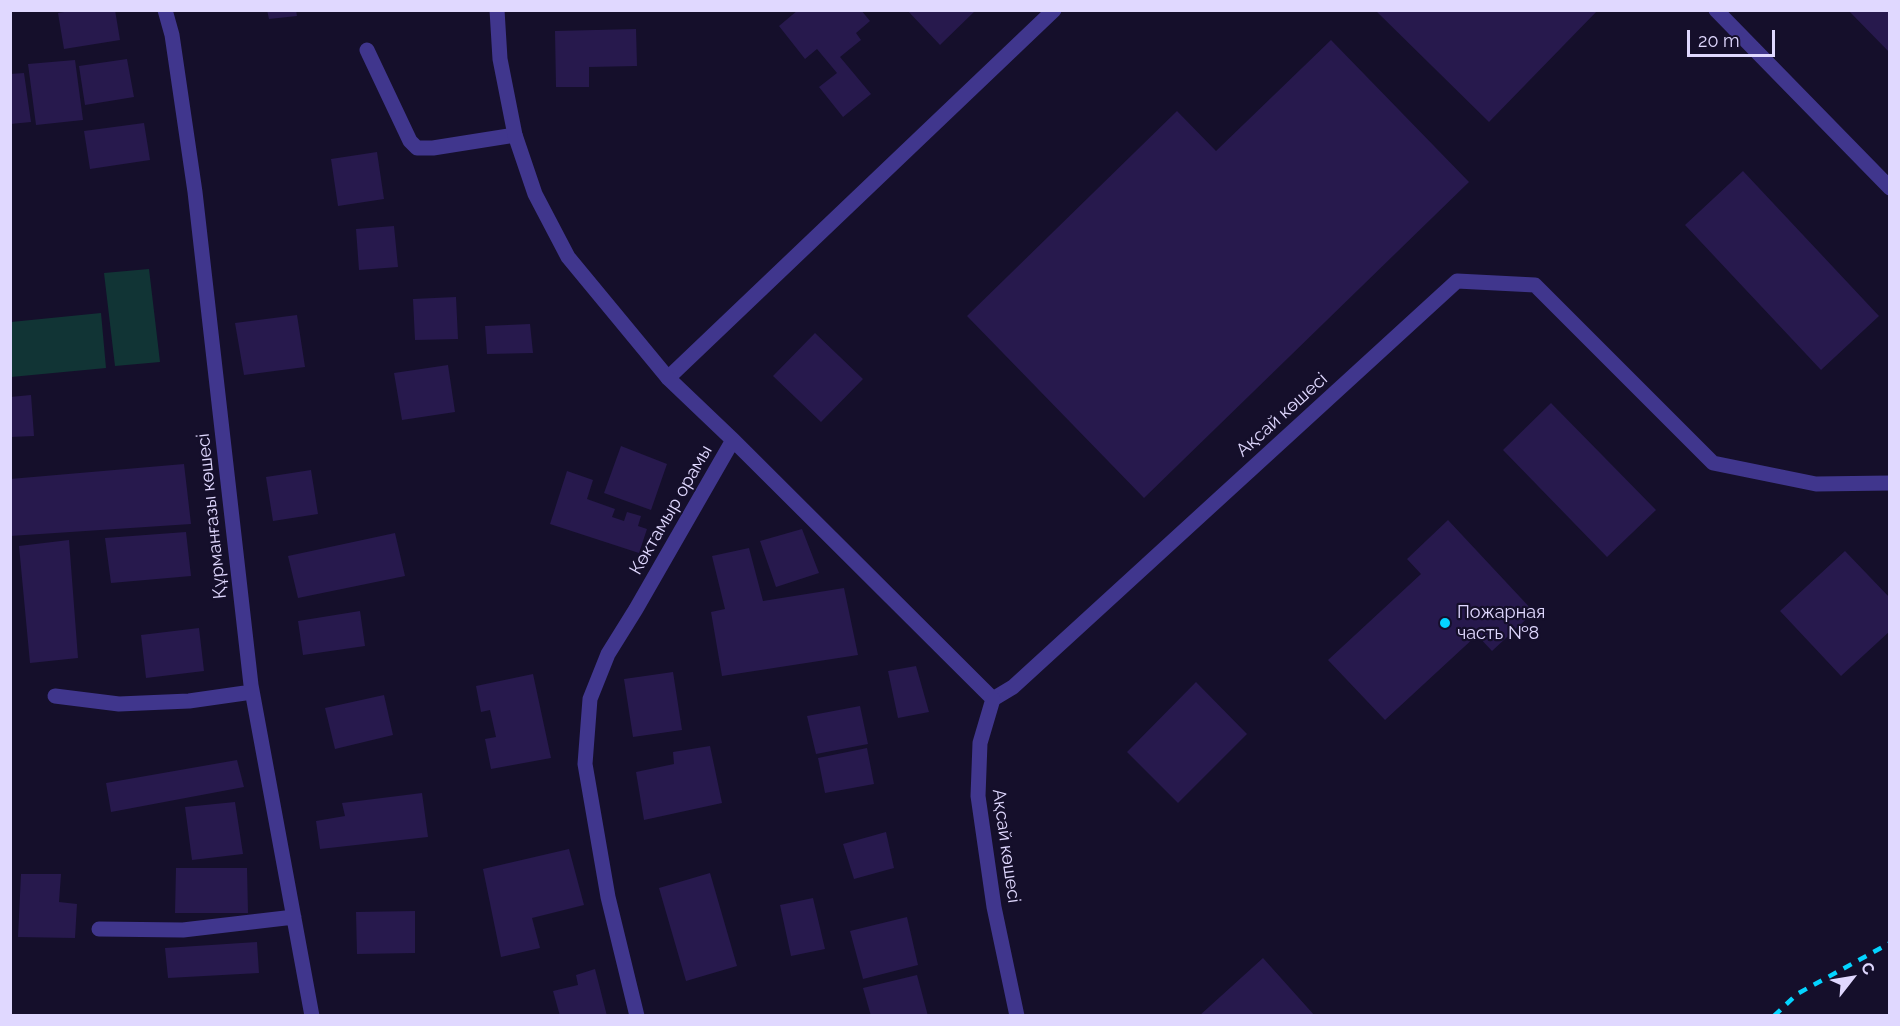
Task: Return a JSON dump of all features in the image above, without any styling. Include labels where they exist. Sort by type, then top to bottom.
[{"type":"street","name":"Құрманғазы көшесі","points":[[165,10],[172,35],[195,192],[252,692],[312,1016]]},
{"type":"street","name":"Көктамыр орамы","points":[[497,10],[500,59],[515,135],[535,194],[568,257],[668,378],[734,440],[608,654],[590,699],[585,764],[608,897],[637,1016]]},
{"type":"street","points":[[668,378],[1054,10]]},
{"type":"street","points":[[1716,10],[1890,188]]},
{"type":"street","points":[[367,50],[410,141],[417,148],[433,148],[515,135]]},
{"type":"street","name":"Ақсай көшесі","points":[[1017,1016],[994,907],[978,796],[980,743],[993,699],[1013,687],[1457,281],[1535,285],[1713,463],[1816,484],[1890,483]]},
{"type":"street","points":[[734,440],[993,699]]},
{"type":"street","points":[[55,696],[119,704],[189,701],[252,692]]},
{"type":"street","points":[[99,929],[183,930],[294,917]]},
{"type":"green space","points":[[149,269],[160,362],[115,366],[104,273]]},
{"type":"green space","points":[[101,313],[106,368],[11,377],[11,322]]},
{"type":"building","points":[[76,10],[115,10],[120,40],[64,49],[58,13]]},
{"type":"building","points":[[267,10],[296,10],[297,16],[269,19]]},
{"type":"building","points":[[798,10],[861,10],[870,21],[856,33],[861,40],[840,57],[871,94],[843,117],[819,87],[837,73],[817,49],[805,59],[779,26]]},
{"type":"building","points":[[907,10],[976,10],[940,45]]},
{"type":"building","points":[[1375,10],[1598,10],[1489,122]]},
{"type":"building","points":[[1848,10],[1890,10],[1890,53]]},
{"type":"building","points":[[636,29],[637,66],[589,67],[589,87],[556,87],[555,31]]},
{"type":"building","points":[[1331,40],[1469,182],[1144,498],[967,316],[1177,111],[1216,151]]},
{"type":"building","points":[[127,59],[134,97],[85,105],[79,66]]},
{"type":"building","points":[[75,60],[83,120],[36,125],[28,64]]},
{"type":"building","points":[[24,73],[31,122],[10,124],[10,74]]},
{"type":"building","points":[[144,123],[150,160],[90,169],[84,131]]},
{"type":"building","points":[[377,152],[384,199],[338,206],[331,159]]},
{"type":"building","points":[[1743,171],[1879,316],[1821,370],[1685,225]]},
{"type":"building","points":[[394,226],[398,267],[359,270],[356,229]]},
{"type":"building","points":[[456,297],[458,339],[415,340],[413,299]]},
{"type":"building","points":[[297,315],[305,367],[244,375],[235,323]]},
{"type":"building","points":[[530,324],[533,353],[487,354],[485,326]]},
{"type":"building","points":[[815,333],[863,379],[821,422],[773,376]]},
{"type":"building","points":[[448,365],[455,412],[402,420],[394,373]]},
{"type":"building","points":[[31,395],[34,436],[10,437],[10,397]]},
{"type":"building","points":[[1551,403],[1656,510],[1607,557],[1503,450]]},
{"type":"building","points":[[621,446],[667,464],[651,510],[604,493]]},
{"type":"building","points":[[184,464],[191,524],[10,536],[10,479]]},
{"type":"building","points":[[311,470],[318,514],[273,521],[266,477]]},
{"type":"building","points":[[567,471],[593,480],[587,499],[615,509],[612,517],[624,521],[627,512],[641,516],[638,526],[647,529],[639,553],[550,524]]},
{"type":"building","name":"Пожарная часть №8","points":[[1448,520],[1534,612],[1492,651],[1477,635],[1385,720],[1328,660],[1421,574],[1407,559]]},
{"type":"building","points":[[802,529],[819,573],[776,587],[760,541]]},
{"type":"building","points":[[186,532],[191,576],[111,583],[105,538]]},
{"type":"building","points":[[395,533],[405,576],[298,598],[288,556]]},
{"type":"building","points":[[69,540],[78,658],[30,663],[19,546]]},
{"type":"building","points":[[749,548],[763,601],[844,588],[858,655],[722,676],[711,612],[725,609],[712,556]]},
{"type":"building","points":[[1845,551],[1890,598],[1890,631],[1841,676],[1780,611]]},
{"type":"building","points":[[360,611],[365,646],[303,655],[298,621]]},
{"type":"building","points":[[199,628],[204,671],[146,678],[141,635]]},
{"type":"building","points":[[916,666],[929,712],[898,718],[888,671]]},
{"type":"building","points":[[673,672],[682,730],[633,737],[624,679]]},
{"type":"building","points":[[533,674],[551,758],[491,769],[485,739],[496,737],[490,710],[481,712],[476,686]]},
{"type":"building","points":[[1196,682],[1247,734],[1178,803],[1127,752]]},
{"type":"building","points":[[384,695],[393,735],[335,749],[325,708]]},
{"type":"building","points":[[860,706],[868,744],[816,754],[807,716]]},
{"type":"building","points":[[710,746],[722,803],[644,820],[636,772],[674,764],[673,752]]},
{"type":"building","points":[[867,748],[874,784],[825,793],[818,758]]},
{"type":"building","points":[[237,760],[244,787],[111,812],[106,783]]},
{"type":"building","points":[[422,793],[428,837],[320,849],[316,821],[345,816],[342,803]]},
{"type":"building","points":[[235,802],[243,854],[192,860],[185,807]]},
{"type":"building","points":[[886,832],[894,868],[854,879],[843,844]]},
{"type":"building","points":[[569,849],[584,905],[532,918],[540,948],[501,957],[483,869]]},
{"type":"building","points":[[176,868],[247,868],[248,913],[175,913]]},
{"type":"building","points":[[710,873],[737,966],[686,981],[659,888]]},
{"type":"building","points":[[21,874],[61,874],[59,902],[77,904],[75,938],[18,937]]},
{"type":"building","points":[[813,898],[825,949],[791,956],[780,905]]},
{"type":"building","points":[[415,911],[415,953],[357,954],[356,912]]},
{"type":"building","points":[[907,917],[918,965],[863,979],[850,931]]},
{"type":"building","points":[[257,942],[259,973],[168,978],[165,948]]},
{"type":"building","points":[[1263,958],[1315,1016],[1199,1016]]},
{"type":"building","points":[[595,969],[607,1016],[560,1016],[553,991],[578,985],[576,975]]},
{"type":"building","points":[[917,975],[928,1016],[871,1016],[863,988]]},
{"type":"railway","points":[[1774,1016],[1797,994],[1890,943]]},
{"type":"place","name":"Пожарная часть №8","points":[[1445,623]]}]
